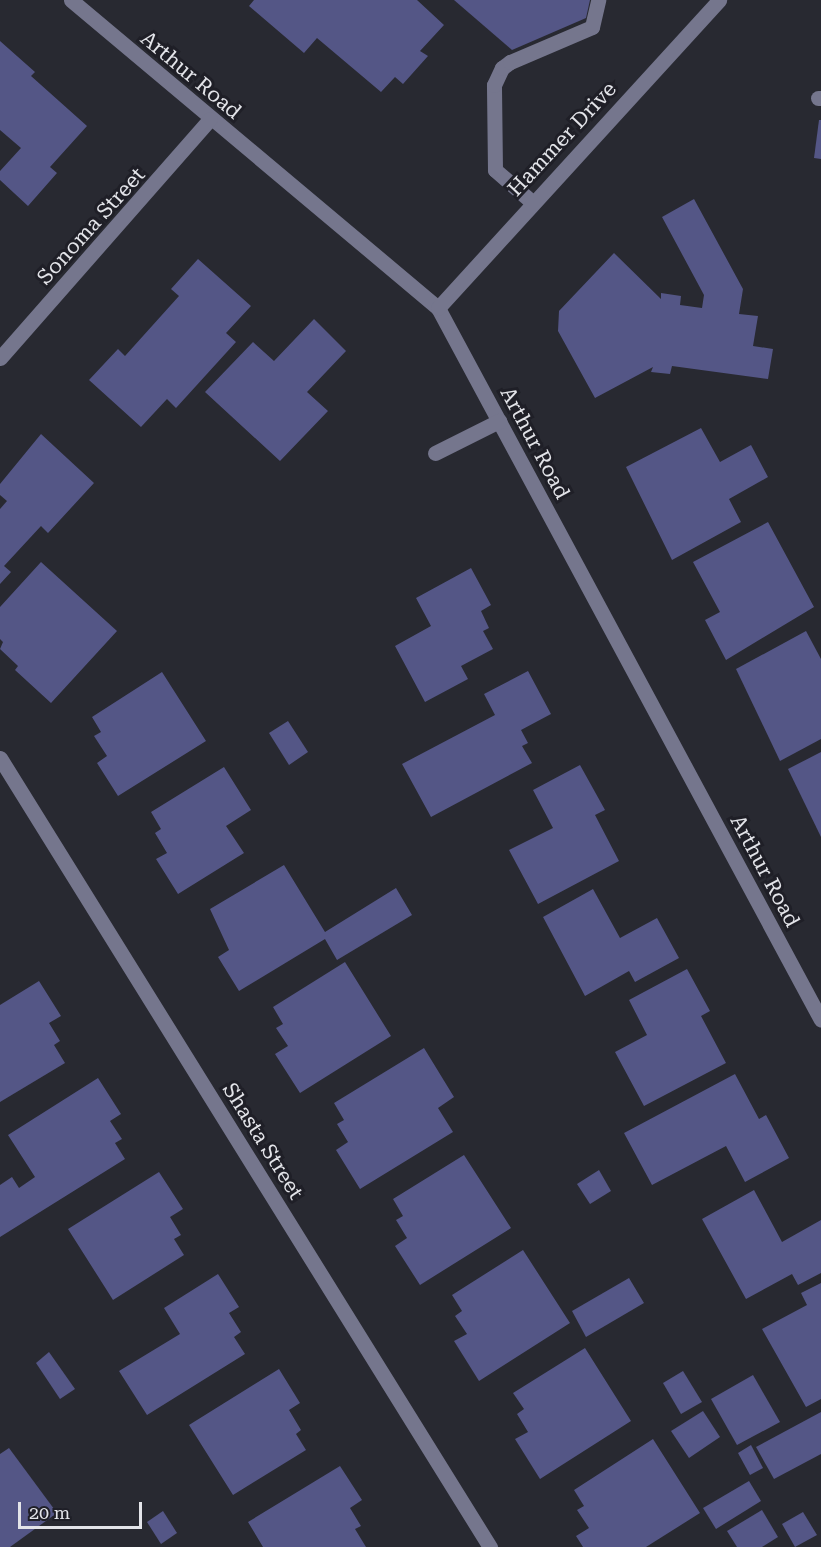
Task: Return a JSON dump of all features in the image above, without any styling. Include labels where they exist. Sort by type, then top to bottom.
[{"type":"street","name":"Arthur Road","points":[[71,0],[438,308],[821,1020]]},
{"type":"street","points":[[532,202],[495,170],[494,85],[502,68],[510,62],[592,27],[598,0]]},
{"type":"street","name":"Hammer Drive","points":[[438,308],[532,202],[719,0]]},
{"type":"street","name":"Sonoma Street","points":[[0,358],[210,119]]},
{"type":"street","points":[[435,453],[499,421]]},
{"type":"street","name":"Shasta Street","points":[[0,758],[490,1547]]},
{"type":"building","points":[[254,0],[417,0],[444,25],[420,51],[428,56],[403,84],[395,77],[381,92],[317,38],[304,53],[249,6]]},
{"type":"building","points":[[454,0],[590,0],[586,18],[512,50]]},
{"type":"building","points":[[0,41],[35,72],[31,76],[87,126],[50,167],[57,173],[28,206],[0,180],[0,171],[21,148],[0,130]]},
{"type":"building","points":[[819,120],[821,120],[821,159],[814,158]]},
{"type":"building","points":[[694,199],[743,289],[739,314],[758,316],[753,346],[773,349],[768,379],[672,366],[670,374],[651,372],[653,367],[595,398],[558,331],[559,311],[614,253],[661,299],[661,293],[681,296],[680,305],[702,308],[704,295],[662,217]]},
{"type":"building","points":[[198,259],[251,306],[226,333],[236,342],[176,408],[167,399],[141,427],[89,380],[118,349],[125,356],[179,296],[171,289]]},
{"type":"building","points":[[314,319],[346,351],[307,392],[328,411],[280,461],[205,392],[253,342],[274,361]]},
{"type":"building","points":[[701,428],[720,462],[751,445],[768,477],[729,499],[741,522],[672,560],[626,467]]},
{"type":"building","points":[[41,434],[94,483],[48,533],[41,526],[4,566],[11,572],[0,584],[0,509],[7,501],[0,495],[0,484]]},
{"type":"building","points":[[768,522],[814,607],[726,660],[705,620],[720,612],[693,562]]},
{"type":"building","points":[[41,562],[117,631],[51,703],[15,670],[18,666],[0,649],[3,642],[0,639],[0,607]]},
{"type":"building","points":[[471,568],[491,605],[481,611],[489,628],[483,631],[493,649],[461,666],[468,679],[425,702],[395,646],[431,626],[416,598]]},
{"type":"building","points":[[806,631],[821,659],[821,739],[780,761],[736,669]]},
{"type":"building","points":[[528,671],[551,714],[521,730],[528,743],[522,746],[532,763],[431,817],[402,764],[495,715],[484,694]]},
{"type":"building","points":[[162,672],[206,741],[118,796],[97,763],[107,756],[94,736],[101,732],[92,717]]},
{"type":"building","points":[[288,721],[308,752],[289,765],[269,733]]},
{"type":"building","points":[[821,752],[821,837],[788,769]]},
{"type":"building","points":[[580,765],[605,810],[595,815],[619,861],[538,904],[509,850],[553,828],[533,790]]},
{"type":"building","points":[[224,767],[251,810],[226,826],[244,853],[178,894],[156,859],[167,853],[155,833],[161,829],[151,812]]},
{"type":"building","points":[[284,865],[325,932],[396,888],[412,915],[337,960],[325,939],[239,991],[218,957],[229,950],[210,909]]},
{"type":"building","points":[[593,889],[620,938],[657,918],[679,958],[635,982],[629,971],[585,996],[543,917]]},
{"type":"building","points":[[345,962],[391,1036],[300,1093],[275,1054],[288,1046],[276,1028],[283,1024],[273,1007]]},
{"type":"building","points":[[687,969],[710,1011],[701,1016],[726,1063],[644,1106],[615,1052],[647,1035],[629,1000]]},
{"type":"building","points":[[39,981],[61,1016],[49,1023],[60,1041],[54,1045],[65,1063],[0,1102],[0,1005]]},
{"type":"building","points":[[424,1048],[454,1097],[438,1108],[453,1132],[360,1189],[336,1150],[348,1142],[337,1124],[344,1120],[334,1103]]},
{"type":"building","points":[[735,1074],[759,1119],[766,1115],[789,1158],[745,1182],[726,1146],[652,1185],[624,1133]]},
{"type":"building","points":[[98,1078],[121,1114],[110,1121],[122,1139],[115,1143],[125,1159],[0,1237],[0,1185],[12,1177],[19,1188],[35,1177],[8,1135]]},
{"type":"building","points":[[464,1155],[511,1228],[420,1285],[395,1246],[407,1238],[396,1220],[403,1216],[393,1199]]},
{"type":"building","points":[[599,1170],[611,1191],[590,1204],[577,1184]]},
{"type":"building","points":[[159,1172],[183,1209],[170,1217],[181,1235],[174,1239],[184,1255],[113,1300],[68,1229]]},
{"type":"building","points":[[754,1190],[782,1242],[821,1220],[821,1273],[798,1285],[792,1274],[746,1299],[702,1219]]},
{"type":"building","points":[[523,1250],[570,1323],[479,1381],[454,1341],[467,1334],[455,1316],[462,1311],[452,1295]]},
{"type":"building","points":[[218,1274],[239,1307],[229,1313],[241,1332],[234,1337],[245,1354],[147,1415],[119,1371],[180,1334],[164,1308]]},
{"type":"building","points":[[629,1278],[644,1303],[586,1337],[572,1311]]},
{"type":"building","points":[[821,1283],[821,1399],[806,1407],[762,1329],[807,1305],[801,1293]]},
{"type":"building","points":[[585,1348],[631,1421],[540,1479],[515,1439],[528,1432],[517,1414],[524,1409],[513,1393]]},
{"type":"building","points":[[49,1352],[75,1389],[60,1399],[36,1363]]},
{"type":"building","points":[[279,1369],[300,1403],[289,1410],[301,1430],[296,1434],[306,1450],[233,1495],[189,1425]]},
{"type":"building","points":[[683,1371],[702,1402],[681,1414],[663,1383]]},
{"type":"building","points":[[753,1375],[780,1422],[737,1445],[711,1399]]},
{"type":"building","points":[[703,1411],[720,1437],[689,1458],[671,1431]]},
{"type":"building","points":[[821,1412],[821,1454],[774,1479],[756,1447]]},
{"type":"building","points":[[653,1439],[700,1513],[646,1547],[583,1547],[576,1536],[589,1528],[577,1510],[584,1506],[574,1490]]},
{"type":"building","points":[[751,1445],[763,1468],[750,1475],[738,1453]]},
{"type":"building","points":[[9,1448],[57,1513],[10,1547],[0,1547],[0,1454]]},
{"type":"building","points":[[340,1466],[362,1500],[350,1508],[361,1526],[355,1529],[366,1547],[263,1547],[248,1522]]},
{"type":"building","points":[[749,1481],[761,1501],[716,1529],[703,1508]]},
{"type":"building","points":[[762,1510],[778,1537],[762,1547],[737,1547],[727,1531]]},
{"type":"building","points":[[163,1511],[177,1533],[161,1544],[147,1522]]},
{"type":"building","points":[[803,1512],[817,1535],[795,1547],[782,1524]]}]
